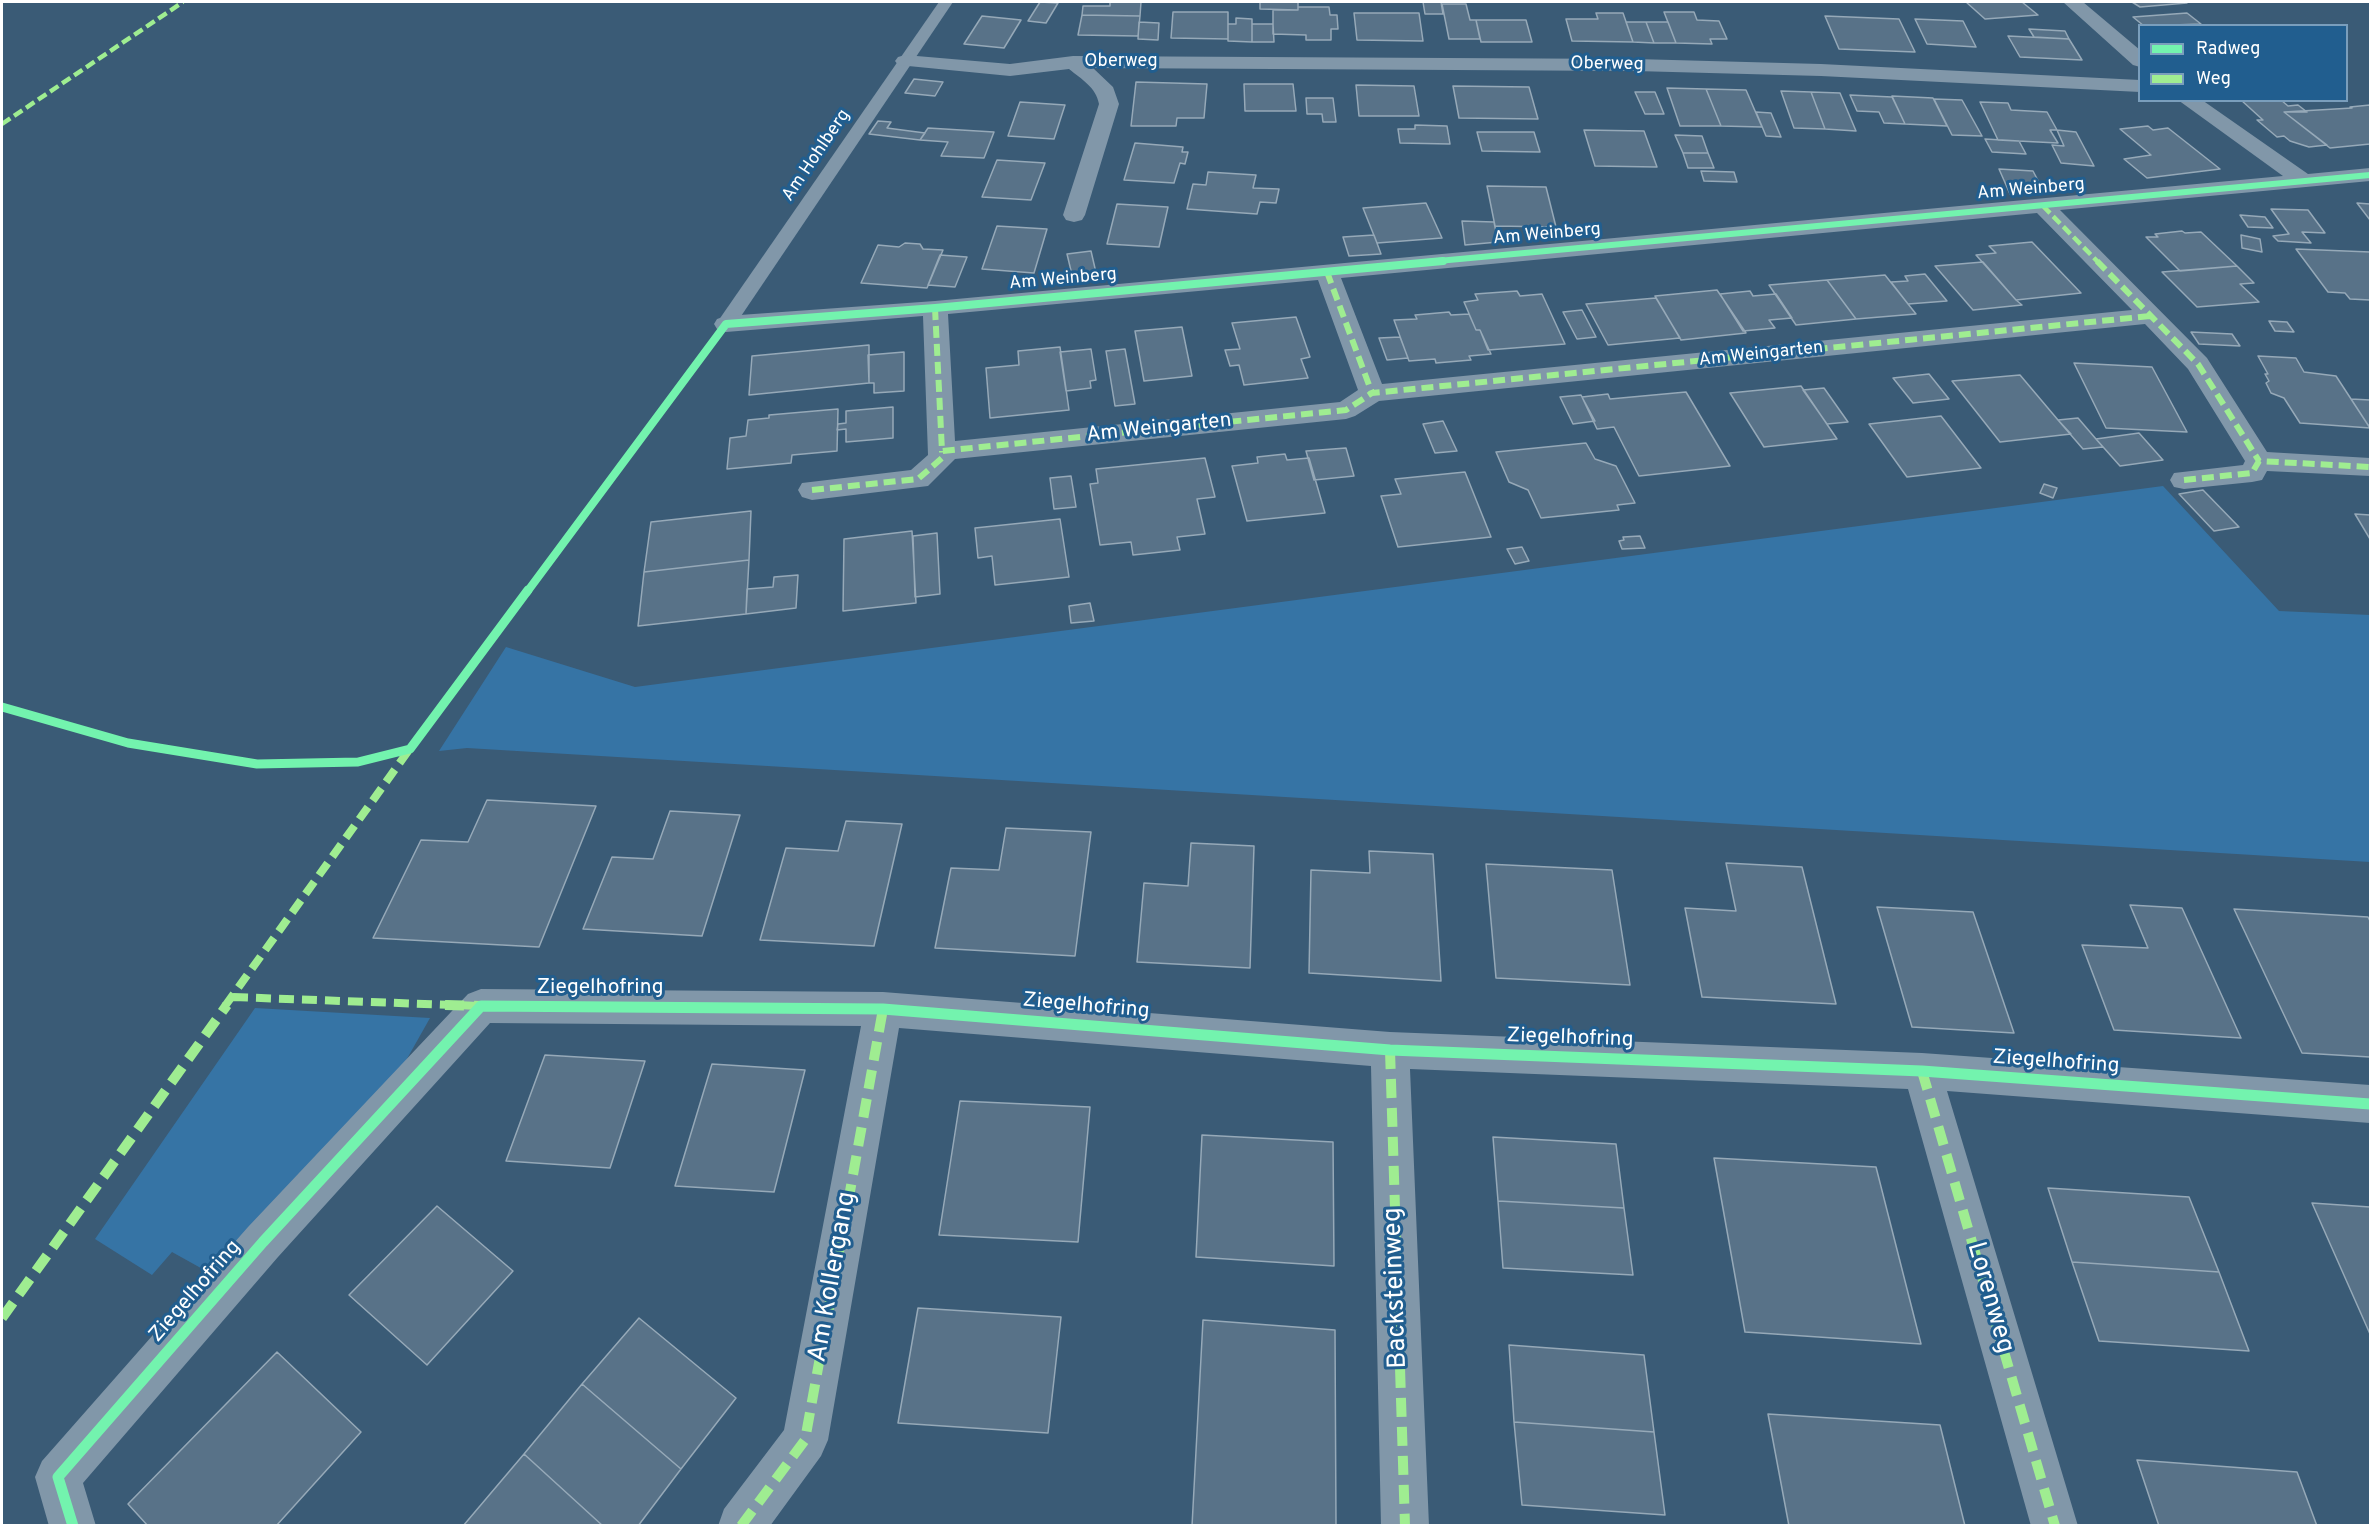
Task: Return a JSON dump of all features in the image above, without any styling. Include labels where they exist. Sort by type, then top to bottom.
[{"type":"street","points":[[2072,2],[2138,60]]},
{"type":"street","name":"Oberweg","points":[[905,61],[1010,70],[1073,62],[1635,65],[1821,70],[2138,86]]},
{"type":"street","name":"Oberweg","points":[[1073,62],[1109,95],[1109,104],[1074,215]]},
{"type":"street","points":[[2191,102],[2305,182]]},
{"type":"street","name":"Am Weinberg","points":[[726,324],[935,308],[2370,175]]},
{"type":"street","points":[[2043,206],[2198,364],[2259,461]]},
{"type":"street","points":[[1327,272],[1372,393]]},
{"type":"street","points":[[812,490],[918,478],[942,458],[935,308]]},
{"type":"street","name":"Am Weingarten","points":[[942,451],[1346,410],[1372,393],[2151,316]]},
{"type":"street","points":[[2259,461],[2370,468]]},
{"type":"street","points":[[2184,480],[2252,472],[2259,461]]},
{"type":"street","name":"Ziegelhofring","points":[[73,1526],[58,1477],[264,1242],[481,1006],[883,1009],[1390,1050],[1922,1071],[2370,1104]]},
{"type":"street","name":"Am Kollergang","points":[[741,1526],[805,1440],[883,1009]]},
{"type":"street","name":"Backsteinweg","points":[[1390,1050],[1405,1526]]},
{"type":"street","name":"Lorenweg","points":[[1922,1071],[2055,1526]]},
{"type":"lane","name":"Am Hohlberg","points":[[726,324],[905,61],[940,4]]},
{"type":"shaded area","points":[[2163,486],[2279,611],[2370,615],[2370,862],[467,748],[439,751],[506,647],[635,687]]},
{"type":"shaded area","points":[[255,1008],[430,1018],[404,1064],[208,1272],[172,1252],[152,1275],[95,1239]]},
{"type":"building","points":[[1040,2],[1058,3],[1046,23],[1028,21]]},
{"type":"building","points":[[1110,2],[1141,2],[1140,16],[1082,15],[1083,6],[1110,6]]},
{"type":"building","points":[[1260,2],[1298,2],[1298,10],[1260,9]]},
{"type":"building","points":[[1423,2],[1441,2],[1443,14],[1425,14]]},
{"type":"building","points":[[1966,2],[2022,2],[2038,15],[1985,19]]},
{"type":"building","points":[[2132,2],[2185,2],[2187,3],[2140,7]]},
{"type":"building","points":[[1442,4],[1466,4],[1470,20],[1476,20],[1480,39],[1449,39]]},
{"type":"building","points":[[1298,7],[1329,7],[1330,15],[1337,15],[1338,29],[1331,29],[1331,40],[1306,40],[1306,35],[1273,34],[1273,10],[1298,10]]},
{"type":"building","points":[[1173,12],[1228,12],[1228,39],[1171,38]]},
{"type":"building","points":[[1664,12],[1694,12],[1697,20],[1719,21],[1727,39],[1710,39],[1712,44],[1676,43]]},
{"type":"building","points":[[1354,13],[1419,13],[1423,41],[1357,40]]},
{"type":"building","points":[[1596,13],[1623,13],[1633,42],[1572,41],[1566,19],[1598,19]]},
{"type":"building","points":[[2187,13],[2201,24],[2142,24],[2133,17]]},
{"type":"building","points":[[1082,15],[1140,16],[1138,36],[1078,35]]},
{"type":"building","points":[[982,16],[1021,20],[1004,48],[964,44]]},
{"type":"building","points":[[1825,16],[1899,19],[1915,52],[1839,49]]},
{"type":"building","points":[[1236,18],[1252,19],[1252,42],[1228,41],[1228,24],[1236,24]]},
{"type":"building","points":[[1915,19],[1963,21],[1976,47],[1927,44]]},
{"type":"building","points":[[1476,20],[1526,20],[1532,42],[1481,42]]},
{"type":"building","points":[[1139,22],[1159,23],[1158,40],[1138,39]]},
{"type":"building","points":[[1626,22],[1646,22],[1654,43],[1633,42]]},
{"type":"building","points":[[1646,22],[1668,22],[1676,43],[1654,43]]},
{"type":"building","points":[[1252,24],[1273,24],[1274,42],[1252,42]]},
{"type":"building","points":[[2029,29],[2065,31],[2069,39],[2034,37]]},
{"type":"building","points":[[2008,36],[2069,39],[2082,60],[2020,57]]},
{"type":"building","points":[[914,79],[943,82],[935,96],[905,93]]},
{"type":"building","points":[[1136,82],[1207,84],[1204,118],[1177,118],[1176,126],[1131,126]]},
{"type":"building","points":[[1244,84],[1293,84],[1296,111],[1245,111]]},
{"type":"building","points":[[1356,85],[1414,86],[1419,116],[1359,116]]},
{"type":"building","points":[[1453,86],[1529,87],[1538,119],[1459,118]]},
{"type":"building","points":[[1667,88],[1706,89],[1721,126],[1680,126]]},
{"type":"building","points":[[1706,89],[1746,90],[1762,127],[1721,126]]},
{"type":"building","points":[[1781,91],[1811,92],[1825,129],[1794,128]]},
{"type":"building","points":[[1635,92],[1655,92],[1664,114],[1645,114]]},
{"type":"building","points":[[1811,92],[1840,93],[1856,131],[1825,129]]},
{"type":"building","points":[[1850,95],[1892,97],[1905,124],[1884,123],[1879,112],[1857,111]]},
{"type":"building","points":[[1892,96],[1933,98],[1947,126],[1905,124]]},
{"type":"building","points":[[1306,98],[1333,98],[1336,122],[1323,122],[1322,114],[1307,114]]},
{"type":"building","points":[[1934,99],[1962,100],[1982,136],[1952,135]]},
{"type":"building","points":[[1020,102],[1065,105],[1054,139],[1008,136]]},
{"type":"building","points":[[1980,102],[2008,103],[2011,110],[2047,112],[2057,130],[2050,130],[2058,143],[1998,140]]},
{"type":"building","points":[[2243,102],[2283,102],[2288,106],[2298,105],[2307,112],[2284,112],[2327,145],[2309,147],[2290,141],[2284,136],[2277,137],[2257,120],[2263,120]]},
{"type":"building","points":[[2370,105],[2370,144],[2330,148],[2284,112],[2352,108],[2350,107]]},
{"type":"building","points":[[1756,112],[1771,113],[1781,137],[1766,136]]},
{"type":"building","points":[[878,121],[891,122],[887,128],[925,133],[920,140],[869,134]]},
{"type":"building","points":[[1415,125],[1447,126],[1450,144],[1400,143],[1398,129],[1415,129]]},
{"type":"building","points":[[2148,126],[2153,130],[2168,128],[2220,169],[2147,178],[2124,159],[2151,155],[2120,129]]},
{"type":"building","points":[[928,128],[994,132],[984,158],[941,156],[948,142],[920,140]]},
{"type":"building","points":[[1584,130],[1644,131],[1657,167],[1595,166]]},
{"type":"building","points":[[2057,130],[2076,132],[2094,166],[2061,163],[2052,145],[2064,146]]},
{"type":"building","points":[[1477,132],[1534,132],[1540,152],[1482,151]]},
{"type":"building","points":[[1675,135],[1702,136],[1708,153],[1683,153]]},
{"type":"building","points":[[1985,139],[2019,141],[2026,154],[1992,152]]},
{"type":"building","points":[[1135,143],[1183,147],[1182,152],[1188,152],[1185,164],[1180,163],[1174,183],[1124,180]]},
{"type":"building","points":[[1683,153],[1708,153],[1714,168],[1688,168]]},
{"type":"building","points":[[997,160],[1045,163],[1031,200],[982,197]]},
{"type":"building","points":[[1999,169],[2033,171],[2044,192],[2010,194]]},
{"type":"building","points":[[1701,171],[1734,172],[1737,182],[1704,181]]},
{"type":"building","points":[[1208,172],[1256,175],[1253,188],[1279,189],[1276,203],[1260,202],[1257,214],[1187,209],[1193,184],[1206,185]]},
{"type":"building","points":[[1487,186],[1546,187],[1556,227],[1495,226]]},
{"type":"building","points":[[1426,203],[1442,238],[1377,243],[1363,208]]},
{"type":"building","points":[[2357,203],[2370,204],[2370,220]]},
{"type":"building","points":[[1117,204],[1168,207],[1159,247],[1107,244]]},
{"type":"building","points":[[2271,209],[2308,210],[2325,233],[2302,232],[2311,243],[2278,241],[2273,236],[2289,234]]},
{"type":"building","points":[[2240,215],[2265,217],[2273,228],[2248,227]]},
{"type":"building","points":[[1462,221],[1494,222],[1498,242],[1465,245]]},
{"type":"building","points":[[997,226],[1047,229],[1034,273],[982,269]]},
{"type":"building","points":[[2182,231],[2185,233],[2201,232],[2237,266],[2180,271],[2146,237],[2158,237],[2155,234]]},
{"type":"building","points":[[1374,235],[1381,254],[1349,256],[1343,237]]},
{"type":"building","points":[[2241,235],[2260,239],[2262,252],[2242,248]]},
{"type":"building","points":[[2032,242],[2081,293],[2016,300],[1976,255],[1996,253],[1989,246]]},
{"type":"building","points":[[905,243],[920,244],[923,249],[943,250],[927,288],[861,283],[878,245],[899,247]]},
{"type":"building","points":[[2296,249],[2370,252],[2370,300],[2350,299],[2345,293],[2328,292]]},
{"type":"building","points":[[1091,251],[1097,277],[1073,279],[1067,254]]},
{"type":"building","points":[[940,255],[967,257],[955,287],[928,285]]},
{"type":"building","points":[[1983,262],[2022,305],[1973,310],[1935,266]]},
{"type":"building","points":[[2237,266],[2254,283],[2240,284],[2259,302],[2197,307],[2162,272]]},
{"type":"building","points":[[1925,274],[1947,301],[1908,304],[1891,282],[1908,281],[1905,276]]},
{"type":"building","points":[[1885,275],[1916,314],[1856,319],[1827,280]]},
{"type":"building","points":[[1827,280],[1856,319],[1796,325],[1769,285]]},
{"type":"building","points":[[1717,290],[1746,333],[1681,340],[1655,296]]},
{"type":"building","points":[[1517,291],[1520,296],[1542,294],[1565,344],[1488,350],[1464,302],[1478,300],[1475,294]]},
{"type":"building","points":[[1750,291],[1753,296],[1776,294],[1792,318],[1769,320],[1775,328],[1743,331],[1720,294]]},
{"type":"building","points":[[1656,298],[1680,338],[1608,345],[1586,304]]},
{"type":"building","points":[[1582,310],[1596,337],[1577,339],[1563,312]]},
{"type":"building","points":[[1449,312],[1451,315],[1469,314],[1476,330],[1480,330],[1491,354],[1469,356],[1471,360],[1436,363],[1435,359],[1409,361],[1394,320],[1417,319],[1415,315]]},
{"type":"building","points":[[1296,317],[1310,357],[1301,359],[1308,378],[1244,385],[1239,365],[1230,366],[1225,350],[1240,349],[1232,323]]},
{"type":"building","points":[[2269,321],[2287,322],[2294,332],[2275,331]]},
{"type":"building","points":[[1182,327],[1192,376],[1144,381],[1135,331]]},
{"type":"building","points":[[2191,332],[2232,334],[2240,346],[2199,344]]},
{"type":"building","points":[[1400,337],[1408,358],[1387,360],[1379,338]]},
{"type":"building","points":[[869,345],[869,383],[749,395],[752,356]]},
{"type":"building","points":[[1060,347],[1069,410],[990,418],[986,368],[1019,365],[1018,351]]},
{"type":"building","points":[[1091,349],[1096,380],[1090,381],[1091,388],[1066,391],[1060,352]]},
{"type":"building","points":[[1125,349],[1135,404],[1115,406],[1106,351]]},
{"type":"building","points":[[904,352],[904,391],[874,393],[874,383],[869,383],[868,355]]},
{"type":"building","points":[[2258,356],[2296,358],[2304,372],[2336,376],[2370,428],[2300,423],[2284,398],[2271,393],[2266,383],[2269,381],[2265,374],[2268,374]]},
{"type":"building","points":[[2074,363],[2152,367],[2187,432],[2106,428]]},
{"type":"building","points":[[1929,374],[1949,399],[1913,403],[1893,378]]},
{"type":"building","points":[[2020,375],[2071,434],[2000,442],[1952,381]]},
{"type":"building","points":[[1801,386],[1837,439],[1764,447],[1730,393]]},
{"type":"building","points":[[1824,388],[1848,422],[1827,424],[1803,390]]},
{"type":"building","points":[[1686,392],[1730,466],[1639,476],[1614,427],[1597,429],[1582,397],[1608,394],[1610,399]]},
{"type":"building","points":[[1581,395],[1595,421],[1573,424],[1560,397]]},
{"type":"building","points":[[2351,399],[2370,400],[2370,425],[2368,425]]},
{"type":"building","points":[[893,407],[893,438],[846,442],[846,429],[837,430],[838,424],[846,423],[846,411]]},
{"type":"building","points":[[838,409],[837,451],[792,455],[791,463],[727,469],[730,438],[746,436],[748,420],[769,418],[769,415]]},
{"type":"building","points":[[1941,416],[1981,468],[1907,477],[1869,424]]},
{"type":"building","points":[[2078,418],[2103,447],[2083,449],[2058,420]]},
{"type":"building","points":[[1443,421],[1457,451],[1435,453],[1423,424]]},
{"type":"building","points":[[2139,433],[2163,460],[2120,466],[2096,439]]},
{"type":"building","points":[[1586,443],[1595,459],[1616,466],[1635,503],[1617,505],[1619,510],[1541,518],[1528,490],[1509,482],[1496,452]]},
{"type":"building","points":[[1346,448],[1354,476],[1314,480],[1306,451]]},
{"type":"building","points":[[1285,454],[1287,460],[1309,458],[1325,513],[1247,521],[1232,466],[1258,463],[1257,457]]},
{"type":"building","points":[[1205,458],[1215,497],[1197,499],[1205,534],[1177,537],[1180,550],[1133,555],[1131,542],[1100,545],[1090,484],[1098,483],[1096,469]]},
{"type":"building","points":[[1465,472],[1491,537],[1398,547],[1381,496],[1401,494],[1395,479]]},
{"type":"building","points":[[1071,476],[1076,507],[1054,509],[1050,478]]},
{"type":"building","points":[[2044,484],[2057,488],[2053,498],[2040,493]]},
{"type":"building","points":[[2203,490],[2239,527],[2214,531],[2179,494]]},
{"type":"building","points":[[751,511],[749,560],[644,572],[651,522]]},
{"type":"building","points":[[2355,514],[2370,515],[2370,539]]},
{"type":"building","points":[[1060,519],[1069,577],[995,585],[992,556],[978,558],[975,528]]},
{"type":"building","points":[[912,531],[916,603],[843,611],[844,539]]},
{"type":"building","points":[[937,533],[940,594],[915,597],[913,536]]},
{"type":"building","points":[[1640,536],[1645,548],[1622,549],[1619,541],[1624,540],[1623,537]]},
{"type":"building","points":[[1522,547],[1529,561],[1515,564],[1507,549]]},
{"type":"building","points":[[749,560],[746,614],[638,626],[644,572]]},
{"type":"building","points":[[798,575],[796,608],[746,614],[747,589],[773,587],[774,577]]},
{"type":"building","points":[[1090,603],[1094,621],[1071,623],[1069,606]]},
{"type":"building","points":[[487,800],[596,806],[539,947],[373,938],[421,840],[468,842]]},
{"type":"building","points":[[670,811],[740,815],[702,936],[583,929],[612,857],[653,859]]},
{"type":"building","points":[[846,821],[902,824],[874,946],[760,940],[786,848],[838,851]]},
{"type":"building","points":[[1006,828],[1091,832],[1075,956],[935,948],[951,868],[999,870]]},
{"type":"building","points":[[1191,843],[1254,846],[1250,968],[1137,962],[1144,883],[1188,886]]},
{"type":"building","points":[[1369,851],[1433,854],[1441,981],[1309,973],[1311,870],[1370,873]]},
{"type":"building","points":[[1726,863],[1802,867],[1836,1004],[1702,997],[1685,908],[1736,911]]},
{"type":"building","points":[[1486,864],[1612,870],[1630,985],[1496,978]]},
{"type":"building","points":[[2130,905],[2182,908],[2241,1038],[2114,1030],[2082,945],[2148,948]]},
{"type":"building","points":[[1877,907],[1973,912],[2014,1033],[1912,1027]]},
{"type":"building","points":[[2234,909],[2368,917],[2370,921],[2370,1057],[2302,1053]]},
{"type":"building","points":[[545,1055],[645,1061],[610,1168],[506,1161]]},
{"type":"building","points":[[712,1064],[805,1070],[774,1192],[675,1186]]},
{"type":"building","points":[[960,1101],[1090,1107],[1078,1242],[939,1235]]},
{"type":"building","points":[[1202,1135],[1333,1142],[1334,1266],[1196,1257]]},
{"type":"building","points":[[1493,1137],[1616,1144],[1624,1208],[1498,1201]]},
{"type":"building","points":[[1714,1158],[1876,1167],[1921,1344],[1745,1332]]},
{"type":"building","points":[[2048,1188],[2189,1197],[2219,1272],[2072,1262]]},
{"type":"building","points":[[1498,1201],[1624,1208],[1633,1275],[1503,1268]]},
{"type":"building","points":[[2312,1203],[2370,1207],[2370,1334]]},
{"type":"building","points":[[437,1206],[513,1271],[427,1365],[349,1295]]},
{"type":"building","points":[[2072,1262],[2219,1272],[2249,1351],[2099,1341]]},
{"type":"building","points":[[918,1308],[1061,1317],[1048,1433],[898,1423]]},
{"type":"building","points":[[639,1318],[736,1398],[681,1469],[582,1384]]},
{"type":"building","points":[[1203,1320],[1335,1330],[1336,1526],[1192,1526]]},
{"type":"building","points":[[1509,1345],[1644,1355],[1654,1432],[1514,1422]]},
{"type":"building","points":[[277,1352],[361,1432],[276,1526],[148,1526],[128,1504]]},
{"type":"building","points":[[582,1384],[681,1469],[638,1526],[603,1526],[524,1454]]},
{"type":"building","points":[[1768,1414],[1940,1425],[1965,1526],[1789,1526]]},
{"type":"building","points":[[1514,1422],[1654,1432],[1665,1515],[1522,1505]]},
{"type":"building","points":[[524,1454],[603,1526],[463,1526]]},
{"type":"building","points":[[2137,1460],[2297,1472],[2317,1526],[2159,1526]]},
{"type":"marked path","points":[[2,124],[183,2]]},
{"type":"marked path","points":[[2043,206],[2198,364],[2259,461]]},
{"type":"marked path","points":[[1327,272],[1372,393]]},
{"type":"marked path","points":[[935,308],[942,451],[1346,410],[1372,393],[2151,316]]},
{"type":"marked path","points":[[812,490],[918,479],[942,458],[942,451]]},
{"type":"marked path","points":[[2184,480],[2252,473],[2259,461],[2370,467]]},
{"type":"marked path","points":[[2,1318],[409,750]]},
{"type":"marked path","points":[[233,997],[481,1006]]},
{"type":"marked path","points":[[741,1526],[805,1440],[883,1009]]},
{"type":"marked path","points":[[1390,1050],[1405,1526]]},
{"type":"marked path","points":[[1922,1071],[2055,1526]]},
{"type":"cycle path","points":[[2,707],[128,743],[257,764],[358,762],[410,749],[726,324],[935,308],[2370,175]]},
{"type":"cycle path","points":[[73,1526],[58,1477],[263,1242],[481,1006],[883,1009],[1390,1050],[1922,1071],[2370,1104]]}]
